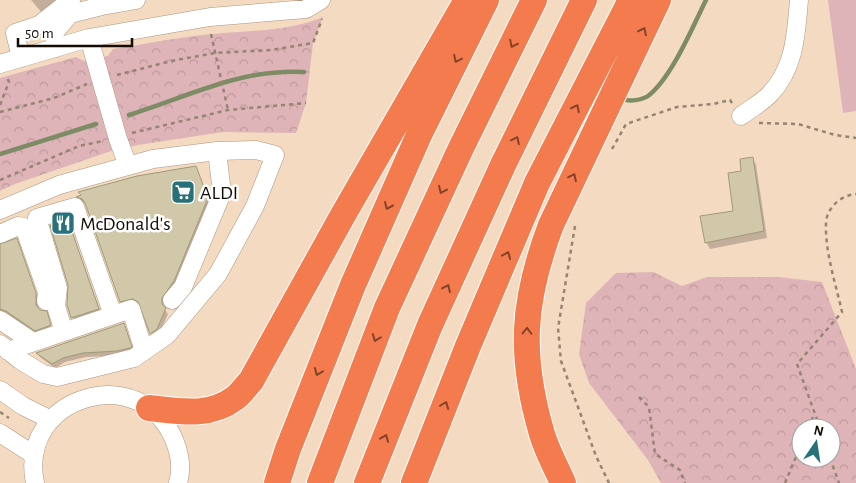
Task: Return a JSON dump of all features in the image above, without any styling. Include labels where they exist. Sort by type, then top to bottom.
[{"type":"highway","points":[[149,408],[194,413],[219,408],[236,398],[250,381],[467,0]]},
{"type":"highway","points":[[277,483],[353,285],[419,135],[486,0]]},
{"type":"highway","points":[[320,483],[387,308],[461,148],[534,0]]},
{"type":"highway","points":[[367,483],[430,325],[584,0]]},
{"type":"highway","points":[[414,483],[468,346],[537,183],[630,0]]},
{"type":"highway","points":[[563,483],[542,436],[530,380],[526,350],[527,318],[532,288],[539,258],[551,225],[658,0]]},
{"type":"street","points":[[22,58],[15,34],[39,25],[71,0]]},
{"type":"street","points":[[56,48],[54,33],[70,14],[136,0]]},
{"type":"street","points":[[0,64],[89,38],[210,17],[306,9],[322,0]]},
{"type":"street","points":[[741,116],[768,96],[781,82],[794,49],[799,0]]},
{"type":"street","points":[[89,38],[118,139],[128,166]]},
{"type":"street","points":[[0,210],[59,184],[153,159],[217,151],[256,150],[275,155],[255,206],[218,274],[167,335],[134,358],[58,377],[44,374],[4,348]]},
{"type":"street","points":[[172,300],[183,287],[222,193],[217,151]]},
{"type":"street","points":[[59,334],[56,306],[58,288],[37,218],[75,207],[113,315]]},
{"type":"street","points":[[0,234],[18,226],[24,228],[46,292],[46,313],[59,334]]},
{"type":"street","points":[[4,348],[33,342],[131,309],[144,351]]},
{"type":"street","points":[[0,320],[33,342]]},
{"type":"street","points":[[0,390],[23,406],[50,420]]},
{"type":"street","points":[[35,483],[34,455],[43,431],[50,420],[65,407],[83,398],[102,394],[122,396],[140,402],[157,414],[171,431],[179,452],[184,480]]},
{"type":"street","points":[[0,433],[34,455]]},
{"type":"path","points":[[114,77],[170,60],[215,53],[272,50],[313,42],[323,17],[315,21]]},
{"type":"path","points":[[203,35],[211,34],[228,110]]},
{"type":"path","points":[[0,78],[7,76],[9,82],[0,105]]},
{"type":"path","points":[[0,112],[54,98],[90,82]]},
{"type":"path","points":[[609,154],[626,124],[677,107],[713,104],[730,100],[741,116],[760,124],[798,124],[835,135],[856,138]]},
{"type":"path","points":[[131,133],[228,110],[306,103]]},
{"type":"path","points":[[0,180],[79,146],[107,140]]},
{"type":"path","points":[[816,418],[797,364],[842,312],[827,246],[825,222],[833,206],[846,195],[856,194]]},
{"type":"path","points":[[576,221],[558,328],[561,361],[596,456],[609,483]]},
{"type":"path","points":[[639,397],[649,407],[655,454],[680,470],[685,483]]},
{"type":"path","points":[[812,418],[814,413]]},
{"type":"path","points":[[785,483],[791,468]]},
{"type":"path","points":[[834,468],[839,483]]},
{"type":"green space","points":[[828,0],[856,0],[856,111],[843,113]]},
{"type":"green space","points":[[323,17],[313,43],[306,103],[296,133],[223,132],[138,145],[111,151],[15,184],[0,191],[0,78],[76,57],[84,61],[108,56],[113,49],[200,35],[283,28]]},
{"type":"green space","points":[[653,272],[682,286],[707,277],[778,277],[822,282],[856,369],[856,483],[661,483],[648,460],[589,383],[579,354],[586,303],[616,273]]},
{"type":"building","points":[[753,157],[764,231],[705,243],[700,216],[733,211],[728,173],[741,171],[740,159]]},
{"type":"building","points":[[196,166],[208,198],[174,281],[162,298],[162,304],[166,308],[157,329],[150,334],[138,302],[133,299],[120,302],[85,203],[82,199],[76,197],[81,195],[78,192],[137,176]]},
{"type":"building","points":[[68,220],[99,309],[71,318],[67,305],[68,285],[50,225]]},
{"type":"building","points":[[17,238],[36,293],[36,305],[40,310],[47,311],[51,325],[35,331],[0,309],[0,244]]},
{"type":"building","points":[[124,323],[132,347],[130,348],[117,351],[83,353],[63,358],[52,364],[36,353]]},
{"type":"waterway","points":[[623,99],[642,99],[657,88],[681,51],[706,0]]},
{"type":"waterway","points":[[129,115],[237,79],[259,74],[304,72]]},
{"type":"waterway","points":[[0,154],[96,124]]},
{"type":"place","name":"ALDI","points":[[183,192]]},
{"type":"place","name":"McDonald's","points":[[63,223]]}]
